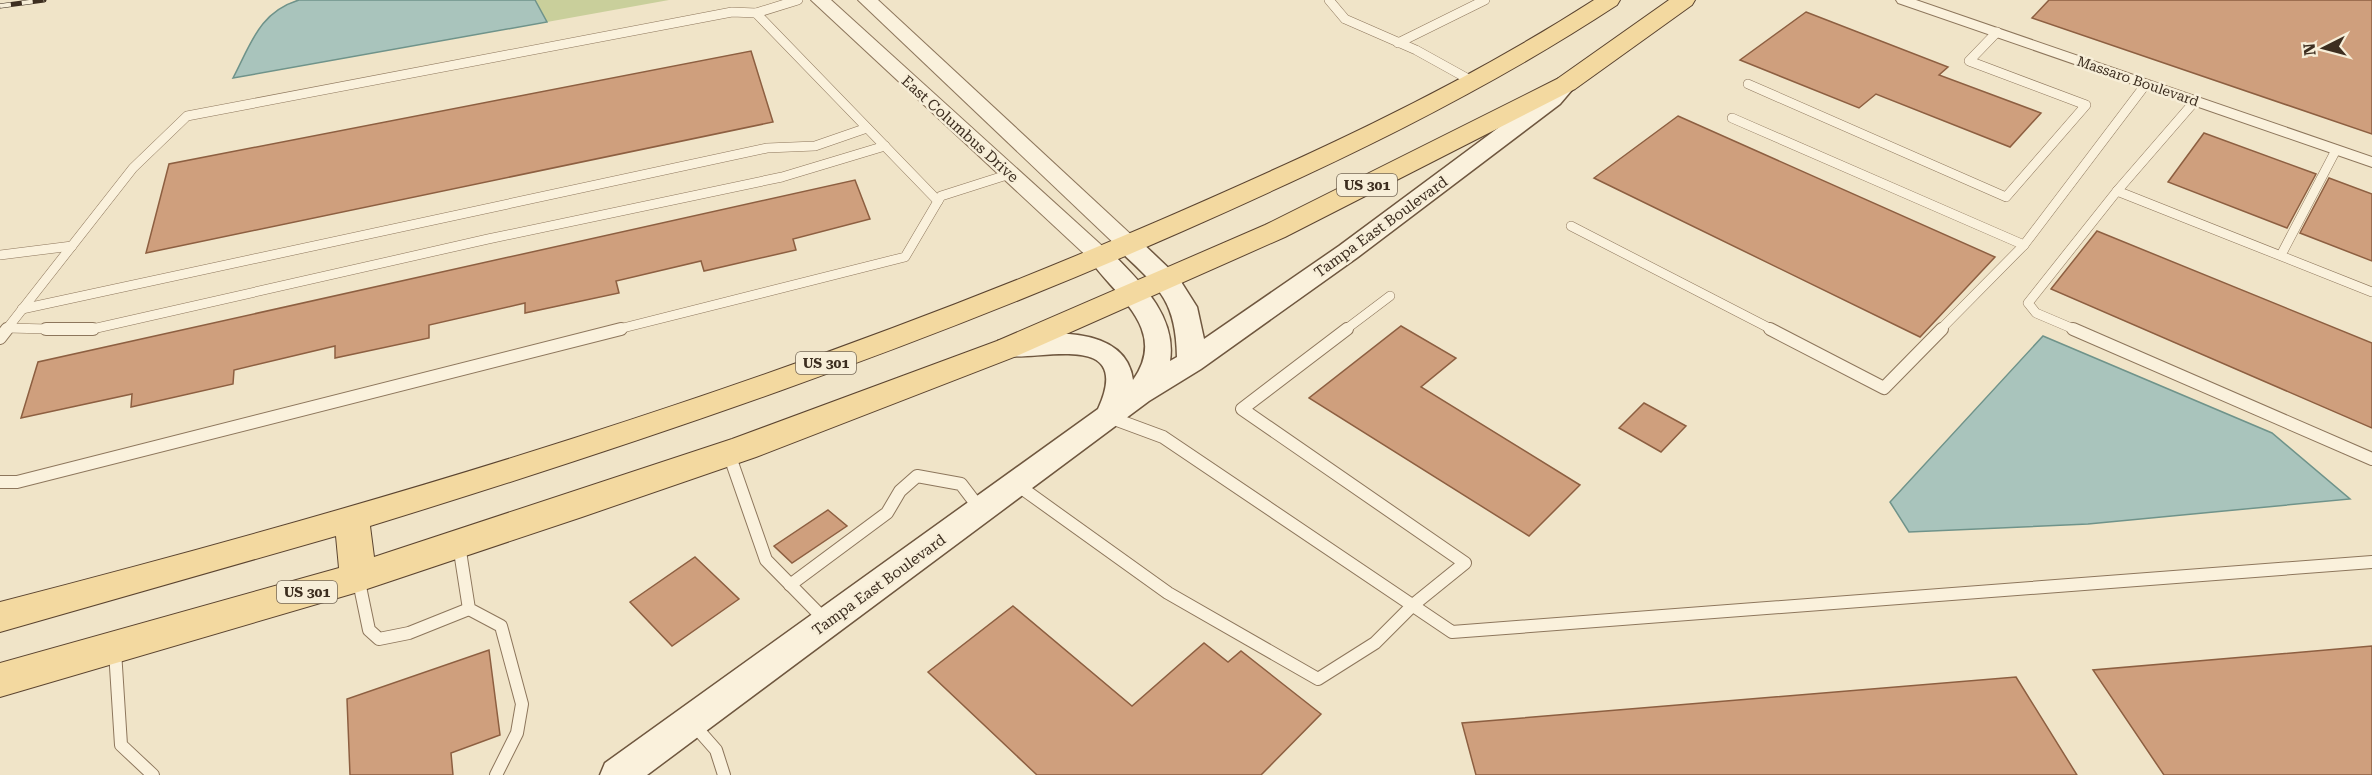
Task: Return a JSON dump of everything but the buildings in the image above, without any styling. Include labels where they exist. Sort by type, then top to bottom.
[{"type":"main road","name":"US 301","points":[[0,617],[352,519],[556,456],[723,401],[936,324],[1129,245],[1359,141],[1472,81],[1609,0]]},
{"type":"main road","points":[[1569,82],[1573,60],[1647,0]]},
{"type":"main road","name":"US 301","points":[[0,680],[358,577],[459,544],[729,454],[1008,348],[1295,221],[1569,82],[1684,0]]},
{"type":"main road","name":"Tampa East Boulevard","points":[[618,775],[1139,394],[1218,345],[1374,233],[1552,99],[1569,82]]},
{"type":"main road","points":[[1129,245],[1179,296],[1189,319],[1191,362]]},
{"type":"main road","name":"Tampa East Boulevard","points":[[1101,257],[1135,292],[1151,319],[1158,338],[1156,365],[1139,394]]},
{"type":"main road","points":[[1008,348],[1070,343],[1098,349],[1110,357],[1120,370],[1120,389],[1109,417]]},
{"type":"main road","points":[[352,519],[358,577]]},
{"type":"street","name":"East Columbus Drive","points":[[820,0],[1101,257]]},
{"type":"street","name":"East Columbus Drive","points":[[867,0],[1129,245]]},
{"type":"street","name":"Massaro Boulevard","points":[[1903,0],[2372,162]]},
{"type":"lane","points":[[0,338],[133,168],[187,116],[732,12],[756,13],[798,0]]},
{"type":"lane","points":[[1329,0],[1345,19],[1472,81]]},
{"type":"lane","points":[[1398,43],[1485,0]]},
{"type":"lane","points":[[756,13],[938,201]]},
{"type":"lane","points":[[1748,84],[2006,197],[2086,105],[1969,61],[1996,32]]},
{"type":"lane","points":[[1571,226],[1884,388],[2024,245],[2146,84]]},
{"type":"lane","points":[[2195,101],[2117,191],[2028,303],[2036,313],[2372,459]]},
{"type":"lane","points":[[1732,118],[2024,245]]},
{"type":"lane","points":[[22,309],[766,148],[815,146],[867,128]]},
{"type":"lane","points":[[8,328],[88,330],[488,239],[782,177],[885,146]]},
{"type":"lane","points":[[2281,255],[2336,150]]},
{"type":"lane","points":[[0,482],[17,482],[905,257],[941,196],[1010,174]]},
{"type":"lane","points":[[2117,191],[2372,292]]},
{"type":"lane","points":[[0,255],[72,246]]},
{"type":"lane","points":[[1016,484],[1168,593],[1318,679],[1376,643],[1413,605],[1465,563],[1242,409],[1390,296]]},
{"type":"lane","points":[[1109,417],[1163,437],[1452,632],[2372,562]]},
{"type":"lane","points":[[729,454],[766,560],[827,622]]},
{"type":"lane","points":[[790,585],[887,513],[900,491],[917,476],[961,484],[981,510]]},
{"type":"lane","points":[[459,544],[469,609]]},
{"type":"lane","points":[[358,577],[369,630],[373,637],[381,640],[396,638],[469,609],[501,626],[522,704],[517,733],[496,775]]},
{"type":"lane","points":[[114,648],[121,745],[153,775]]},
{"type":"lane","points":[[692,721],[716,750],[724,775]]},
{"type":"green space","points":[[535,0],[669,0],[547,22]]},
{"type":"water","points":[[299,0],[535,0],[547,22],[233,78],[251,42],[265,21],[285,5]]},
{"type":"water","points":[[2043,336],[2272,433],[2350,499],[2088,524],[1909,532],[1890,502]]},
{"type":"railway","points":[[0,6],[44,0]]}]
